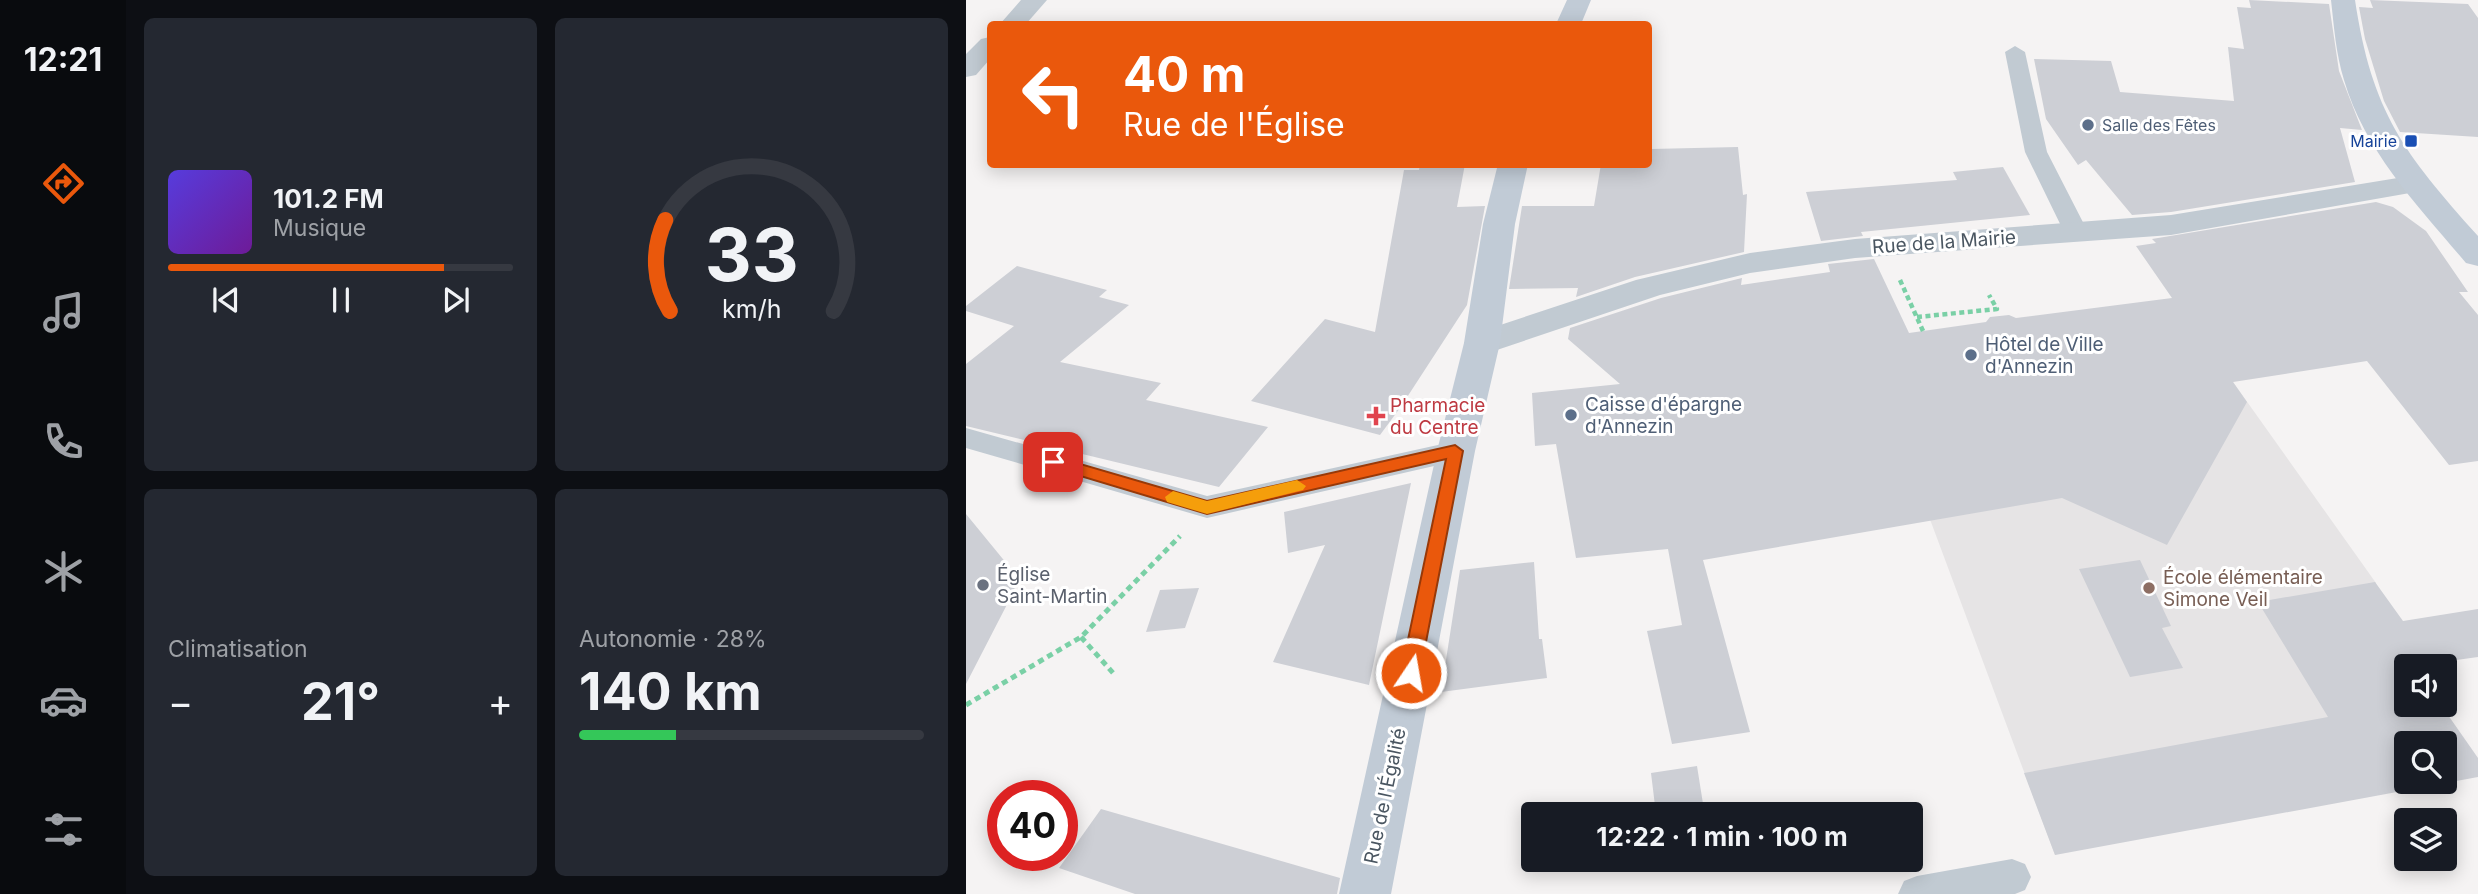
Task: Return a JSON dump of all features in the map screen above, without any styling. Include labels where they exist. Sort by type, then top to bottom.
[{"type":"street","points":[[1015,21],[1035,0]]},
{"type":"street","points":[[1570,21],[1579,0]]},
{"type":"street","points":[[2343,0],[2346,38],[2361,94],[2379,135],[2416,184],[2478,256]]},
{"type":"street","points":[[966,69],[987,48]]},
{"type":"street","name":"Rue de l'Égalité","points":[[1365,894],[1455,451],[1482,343],[1499,224],[1512,168]]},
{"type":"street","name":"Rue de la Mairie","points":[[1482,343],[1614,299],[1749,263],[1884,245],[2077,234],[2173,224],[2416,184]]},
{"type":"lane","points":[[2015,52],[2036,152],[2077,234]]},
{"type":"lane","points":[[966,438],[1207,508],[1455,451]]},
{"type":"lane","points":[[1917,894],[2012,877]]},
{"type":"path","points":[[1884,245],[1923,331]]},
{"type":"path","points":[[1917,317],[1997,309],[1989,295]]},
{"type":"path","points":[[966,705],[1081,637],[1207,508]]},
{"type":"path","points":[[1081,637],[1114,674]]},
{"type":"shaded area","name":"École élémentaire Simone Veil","points":[[2191,323],[2376,583],[2394,681],[2394,717],[2401,717],[2403,731],[2394,731],[2394,739],[2055,855],[1931,522],[1887,416]]},
{"type":"building","points":[[2249,0],[2329,4],[2339,71],[2362,130],[2340,128],[2355,182],[2171,212],[2132,215],[2086,160],[2078,165],[2046,119],[2034,59],[2111,61],[2120,92],[2234,101],[2228,47],[2244,49],[2237,7],[2251,8]]},
{"type":"building","points":[[2370,0],[2468,4],[2478,18],[2478,137],[2400,132],[2384,101],[2365,39],[2359,7],[2373,8]]},
{"type":"building","points":[[1738,147],[1743,195],[1747,194],[1744,252],[1635,277],[1576,297],[1578,288],[1509,289],[1522,206],[1594,206],[1600,168],[1652,168],[1652,149]]},
{"type":"building","points":[[2003,167],[2030,215],[1861,232],[1863,236],[1821,241],[1806,192],[1957,180],[1953,172]]},
{"type":"building","points":[[1464,168],[1457,207],[1485,206],[1467,305],[1400,408],[1380,435],[1251,401],[1325,319],[1375,332],[1404,170]]},
{"type":"building","points":[[2376,202],[2393,207],[2426,231],[2468,292],[2459,292],[2478,315],[2478,461],[2449,465],[2367,361],[2233,382],[2247,402],[2167,545],[2062,498],[1703,560],[1750,732],[1672,744],[1647,631],[1682,625],[1668,549],[1576,558],[1556,444],[1535,446],[1532,393],[1620,384],[1568,339],[1570,328],[1661,298],[1742,278],[1741,285],[1830,272],[1828,264],[1874,259],[1909,333],[1986,322],[1990,317],[2009,315],[2016,318],[2172,298],[2136,246],[2156,243],[2152,239]]},
{"type":"building","points":[[1017,266],[1107,290],[1099,297],[1129,305],[1060,362],[1161,383],[1146,400],[1268,427],[1219,487],[966,426],[966,364],[1014,326],[966,311],[966,306]]},
{"type":"building","points":[[1411,483],[1369,685],[1273,662],[1325,545],[1288,553],[1284,512]]},
{"type":"building","name":"Église Saint-Martin","points":[[966,514],[1016,575],[1007,581],[1015,589],[966,684]]},
{"type":"building","points":[[2140,560],[2171,626],[2162,628],[2183,668],[2130,677],[2079,569]]},
{"type":"building","points":[[1534,562],[1539,639],[1542,639],[1547,678],[1441,692],[1460,570]]},
{"type":"building","points":[[2375,582],[2403,621],[2478,609],[2478,657],[2457,660],[2457,654],[2394,654],[2394,717],[2449,717],[2478,758],[2478,777],[2457,781],[2457,731],[2394,731],[2394,792],[2055,855],[2024,773],[2328,717],[2258,602]]},
{"type":"building","points":[[1199,588],[1185,628],[1146,632],[1160,590]]},
{"type":"building","points":[[1697,766],[1703,802],[1655,802],[1651,773]]},
{"type":"building","points":[[1101,809],[1340,878],[1337,894],[1135,894],[1068,871],[1078,871],[1078,841]]},
{"type":"slow traffic","points":[[1173,497],[1207,508],[1297,486]]},
{"type":"place","name":"Salle des Fêtes","points":[[2088,125]]},
{"type":"place","name":"Mairie","points":[[2411,141]]},
{"type":"place","name":"Hôtel de Ville d'Annezin","points":[[1971,355]]},
{"type":"place","name":"Caisse d'épargne d'Annezin","points":[[1571,415]]},
{"type":"place","name":"Pharmacie du Centre","points":[[1376,416]]},
{"type":"place","name":"Église Saint-Martin","points":[[983,585]]},
{"type":"place","name":"École élémentaire Simone Veil","points":[[2149,588]]},
{"type":"route","points":[[1053,462],[1207,508],[1455,451],[1411,673]]}]
